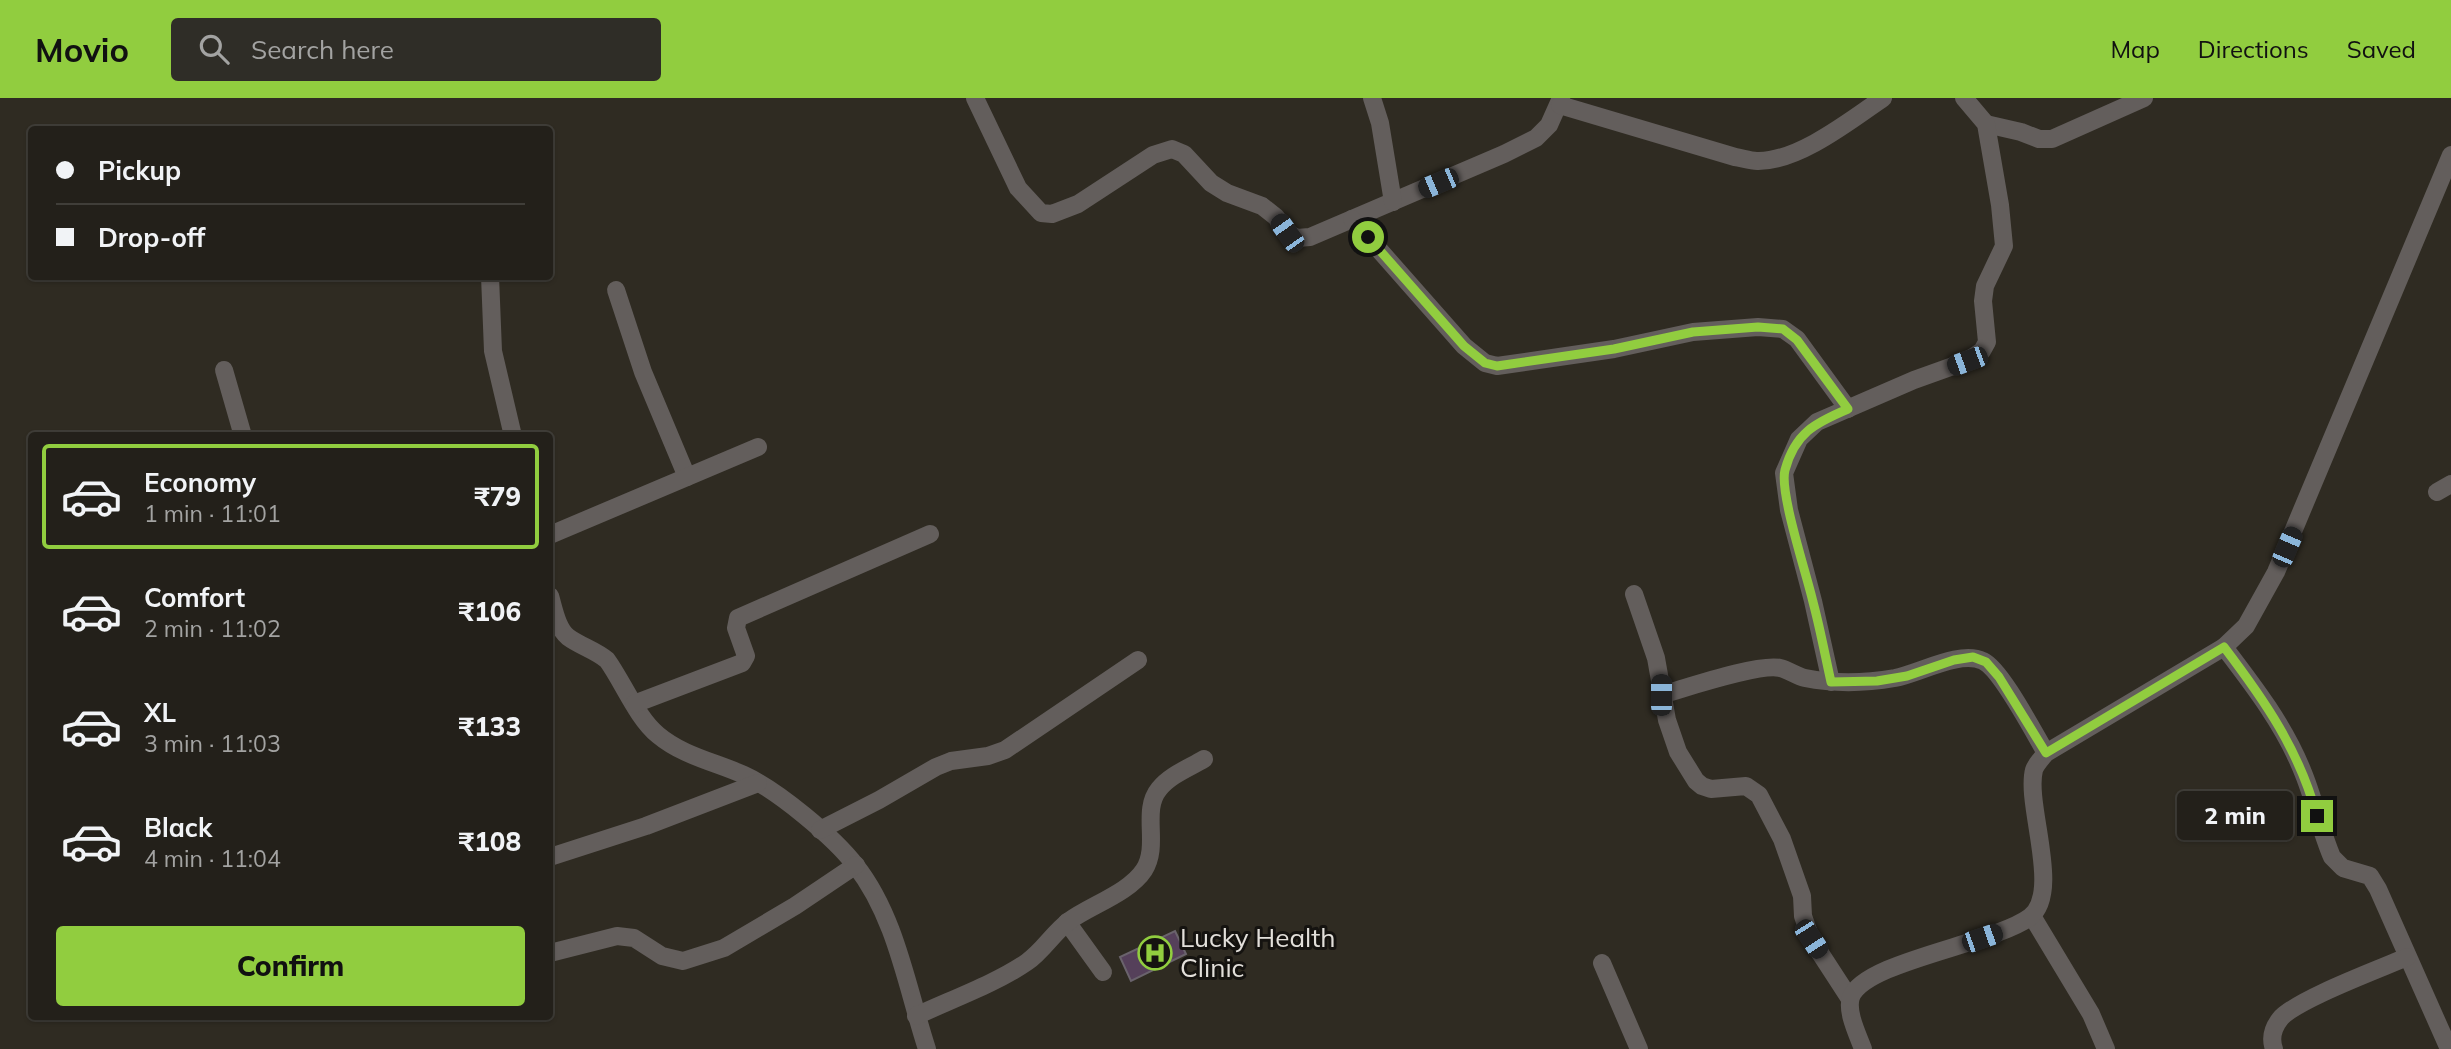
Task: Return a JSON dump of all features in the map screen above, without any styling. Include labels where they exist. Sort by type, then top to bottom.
[{"type":"street","points":[[975,98],[1018,188],[1041,213],[1052,214],[1079,204],[1153,155],[1172,149],[1184,154],[1211,183],[1227,193],[1262,206],[1276,217],[1287,233],[1297,238],[1310,237],[1536,138],[1549,125],[1560,102],[1735,157],[1757,161],[1776,159],[1812,144],[1884,98]]},
{"type":"street","points":[[1372,98],[1380,123],[1393,202]]},
{"type":"street","points":[[1831,682],[1789,510],[1784,473],[1799,439],[1817,422],[1914,380],[1967,361],[1982,351],[1987,342],[1983,301],[1985,286],[2004,246],[1986,124],[1964,98]]},
{"type":"street","points":[[1986,124],[2039,139],[2052,139],[2144,98]]},
{"type":"street","points":[[1850,999],[1858,986],[1884,971],[2006,930],[2032,916],[2041,897],[2044,875],[2033,784],[2034,769],[2046,753],[2224,647],[2246,625],[2276,572],[2451,155]]},
{"type":"street","points":[[1352,219],[1464,346],[1485,363],[1497,366],[1564,357],[1693,332],[1758,327],[1783,329],[1797,340],[1848,409]]},
{"type":"street","points":[[490,280],[493,351],[512,432]]},
{"type":"street","points":[[616,290],[643,372],[687,477]]},
{"type":"street","points":[[224,370],[242,432]]},
{"type":"street","points":[[553,534],[758,447]]},
{"type":"street","points":[[634,704],[742,663],[746,656],[736,628],[738,618],[930,534]]},
{"type":"street","points":[[1634,594],[1661,675],[1661,695],[1670,734],[1696,781],[1712,789],[1746,786],[1759,795],[1783,839],[1802,896],[1803,916],[1811,939],[1850,999],[1852,1017],[1863,1049]]},
{"type":"street","points":[[553,605],[560,626],[568,637],[596,651],[607,660],[654,732],[687,754],[758,783],[808,818],[856,865],[881,907],[927,1049]]},
{"type":"street","points":[[2224,647],[2259,694],[2290,745],[2302,769],[2332,857],[2343,868],[2370,876],[2378,889],[2449,1049]]},
{"type":"street","points":[[1661,695],[1761,668],[1780,668],[1802,677],[1831,682],[1877,681],[1907,676],[1954,660],[1973,657],[1986,662],[1999,677],[2046,753]]},
{"type":"street","points":[[820,830],[879,800],[936,766],[951,761],[988,757],[1005,750],[1139,660]]},
{"type":"street","points":[[916,1016],[1027,962],[1045,947],[1067,922],[1133,882],[1145,869],[1152,848],[1151,803],[1159,788],[1204,759]]},
{"type":"street","points":[[553,856],[646,826],[758,783]]},
{"type":"street","points":[[553,952],[617,936],[634,938],[662,956],[683,961],[724,948],[795,906],[856,865]]},
{"type":"street","points":[[2032,916],[2091,1014],[2106,1049]]},
{"type":"street","points":[[1067,922],[1103,972]]},
{"type":"street","points":[[2274,1049],[2273,1031],[2282,1016],[2313,998],[2407,957]]},
{"type":"street","points":[[1602,962],[1639,1049]]},
{"type":"building","points":[[1175,931],[1186,954],[1131,981],[1120,957]]},
{"type":"place","name":"Lucky Health Clinic","points":[[1155,953]]},
{"type":"route","points":[[1368,237],[1464,346],[1485,363],[1497,366],[1614,349],[1693,332],[1758,327],[1783,329],[1797,340],[1848,409],[1817,422],[1799,439],[1784,473],[1789,510],[1831,682],[1877,681],[1907,676],[1954,660],[1973,657],[1986,662],[1999,677],[2046,753],[2224,647],[2259,694],[2290,745],[2302,769],[2317,816]]}]
